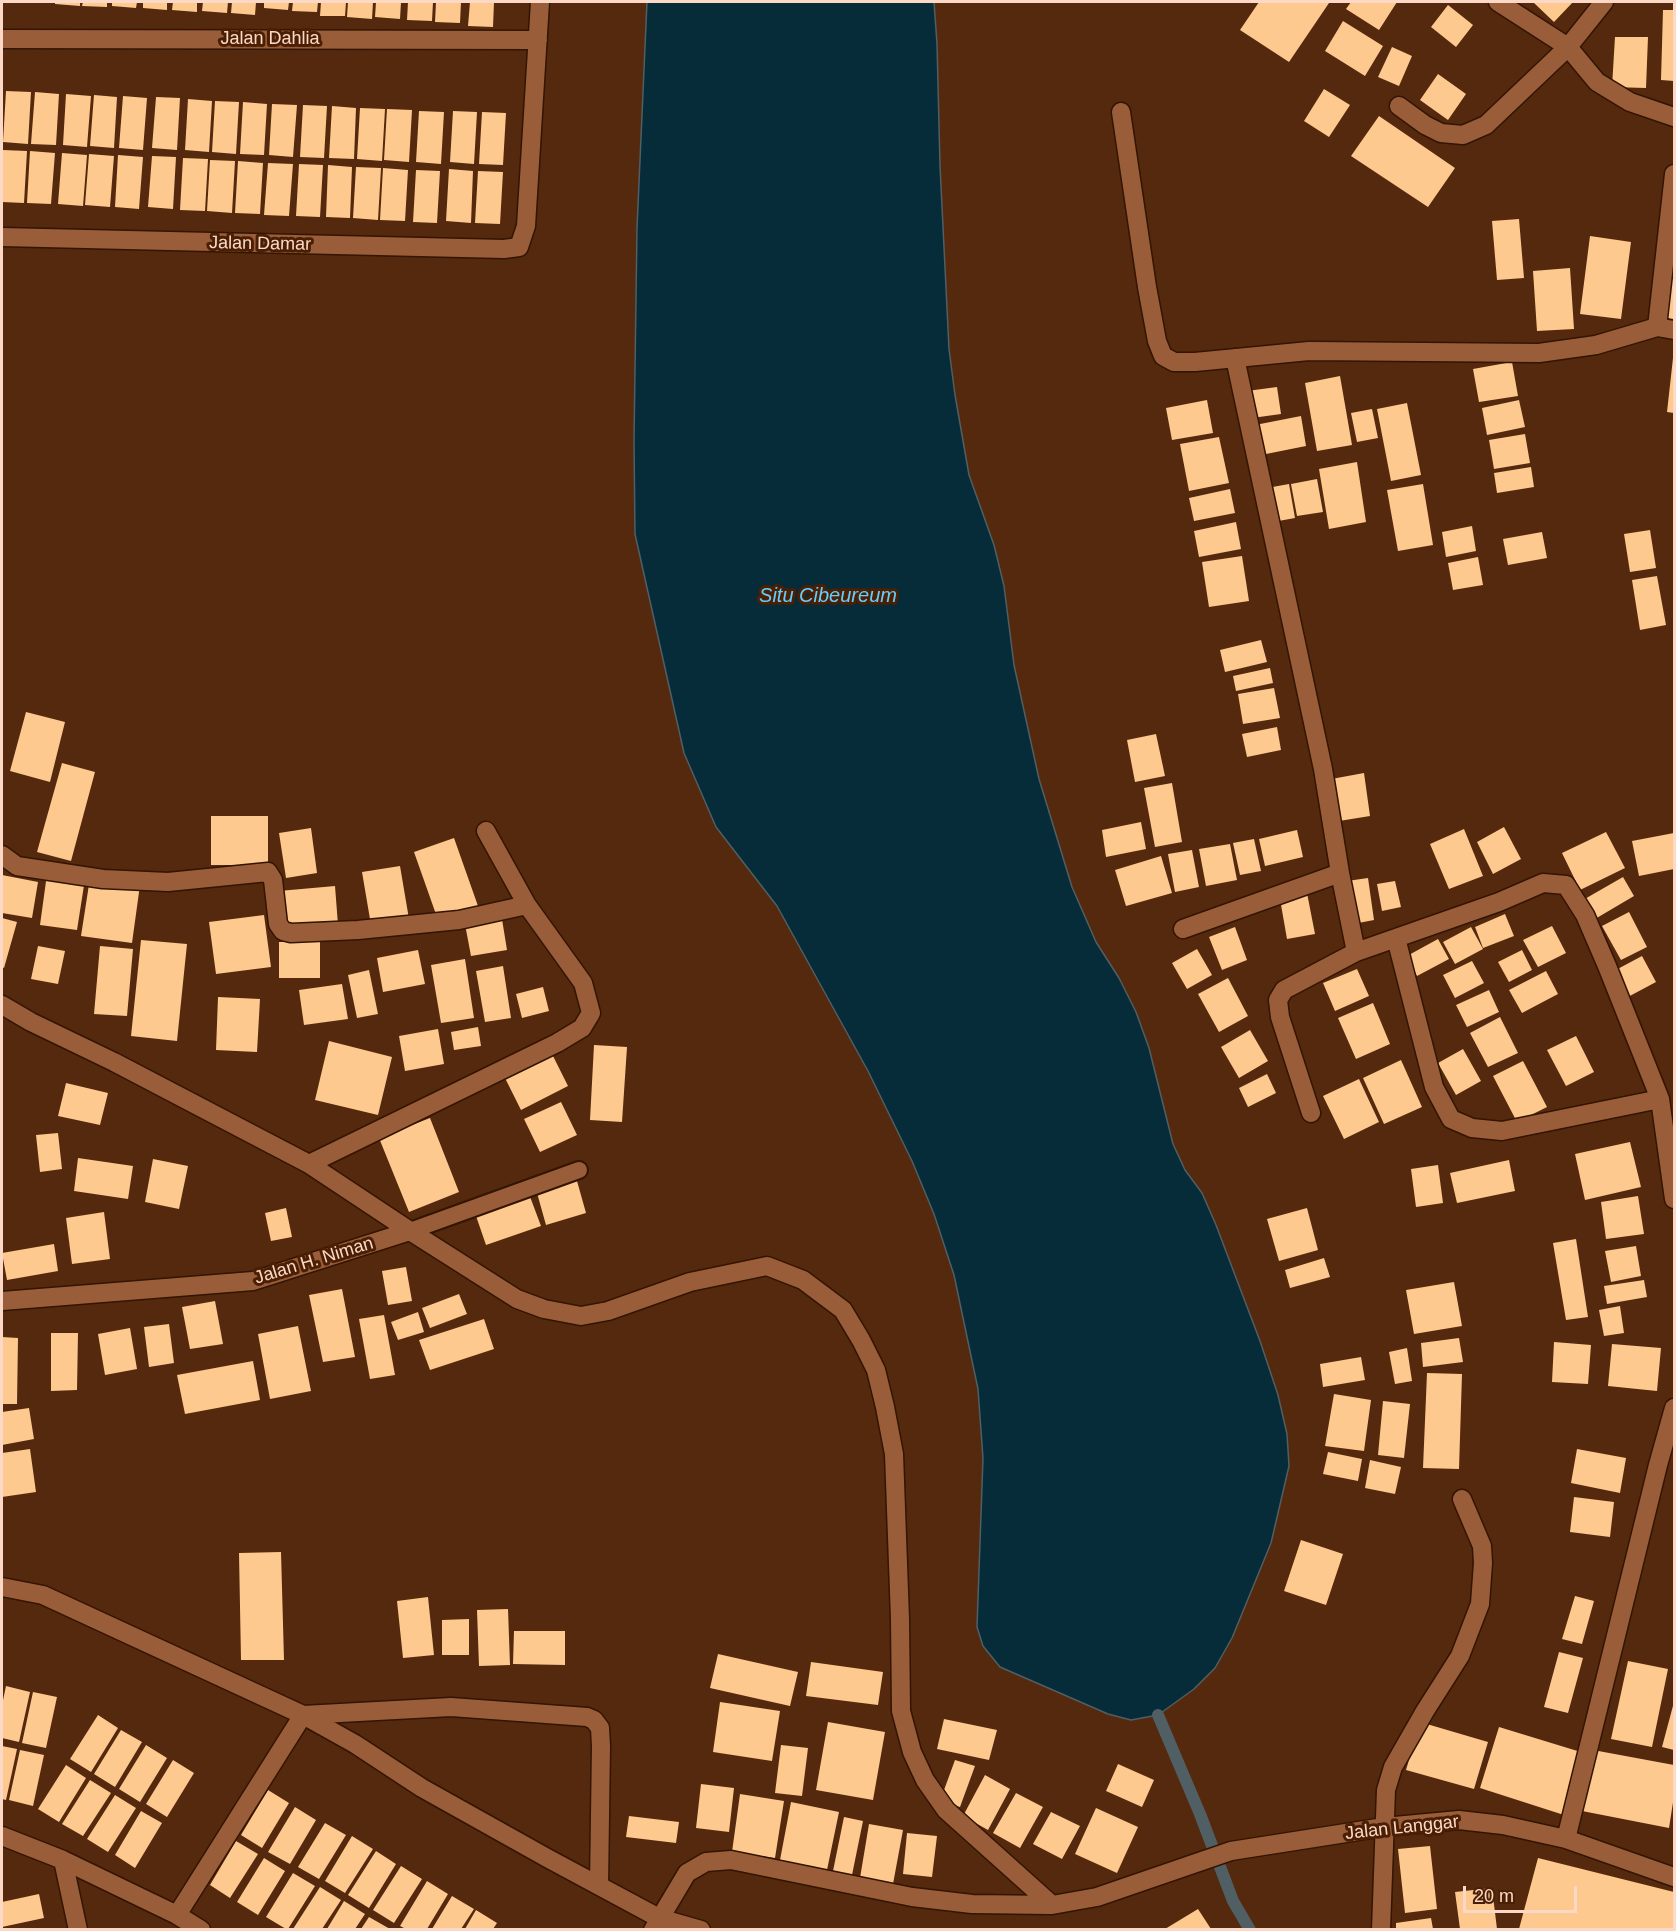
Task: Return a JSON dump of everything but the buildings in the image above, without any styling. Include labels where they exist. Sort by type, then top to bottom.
[{"type":"street","points":[[538,40],[540,2]]},
{"type":"street","points":[[1498,2],[1568,47],[1597,82],[1630,102],[1674,117]]},
{"type":"street","points":[[1399,106],[1425,125],[1442,133],[1463,135],[1486,125],[1568,47],[1604,2]]},
{"type":"street","name":"Jalan Dahlia","points":[[2,39],[538,40]]},
{"type":"street","name":"Jalan Damar","points":[[2,237],[504,249],[519,247],[526,226],[538,40]]},
{"type":"street","points":[[1121,112],[1157,341],[1163,356],[1174,362],[1309,351],[1539,353],[1596,345],[1666,328],[1674,174]]},
{"type":"street","points":[[1235,358],[1323,769],[1356,952]]},
{"type":"street","points":[[309,1164],[557,1043],[582,1028],[591,1013],[583,982],[527,905],[486,831]]},
{"type":"street","points":[[2,855],[17,866],[103,879],[168,882],[268,872],[273,880],[278,924],[283,931],[293,933],[358,930],[459,920],[527,905]]},
{"type":"street","points":[[1183,929],[1340,873]]},
{"type":"street","points":[[1311,1113],[1280,1017],[1278,1000],[1284,990],[1356,952],[1499,902],[1543,883],[1566,885],[1585,915],[1660,1098],[1674,1199]]},
{"type":"street","points":[[1396,938],[1434,1087],[1451,1119],[1472,1128],[1502,1131],[1660,1098]]},
{"type":"street","points":[[2,1005],[309,1164],[517,1299],[544,1309],[581,1316],[608,1311],[690,1282],[766,1266],[803,1280],[843,1310],[876,1370],[894,1454],[901,1712],[912,1752],[925,1780],[946,1810],[1052,1905]]},
{"type":"street","name":"Jalan H. Niman","points":[[2,1301],[253,1281],[410,1231]]},
{"type":"street","points":[[1566,1839],[1674,1408]]},
{"type":"street","points":[[1381,1929],[1386,1790],[1393,1767],[1460,1656],[1480,1604],[1482,1546],[1462,1499]]},
{"type":"street","points":[[2,1587],[43,1595],[303,1714],[355,1744],[422,1788],[599,1886],[656,1924],[701,1929]]},
{"type":"street","points":[[303,1714],[451,1707],[587,1717],[594,1720],[600,1728],[601,1746],[599,1886]]},
{"type":"street","points":[[177,1915],[303,1714]]},
{"type":"street","name":"Jalan Langgar","points":[[656,1924],[687,1873],[706,1862],[730,1860],[912,1897],[972,1904],[1052,1905],[1096,1897],[1230,1851],[1384,1827],[1459,1820],[1503,1825],[1566,1839],[1674,1877]]},
{"type":"street","points":[[2,1836],[63,1860],[201,1929]]},
{"type":"street","points":[[63,1860],[78,1929]]},
{"type":"lane","name":"Jalan H. Niman","points":[[410,1231],[579,1170]]},
{"type":"water","name":"Situ Cibeureum","points":[[647,2],[934,2],[949,349],[955,395],[969,475],[994,545],[1004,586],[1014,665],[1039,779],[1072,887],[1096,942],[1119,978],[1136,1012],[1149,1048],[1173,1144],[1185,1170],[1202,1193],[1216,1225],[1260,1341],[1278,1395],[1287,1434],[1289,1466],[1271,1543],[1232,1638],[1215,1668],[1194,1689],[1158,1715],[1131,1720],[1108,1714],[1000,1667],[983,1646],[977,1627],[983,1458],[978,1389],[954,1275],[934,1214],[912,1161],[868,1071],[777,906],[716,827],[684,753],[635,534],[637,228]]},
{"type":"waterway","points":[[1158,1715],[1200,1814],[1233,1901],[1250,1930]]}]
